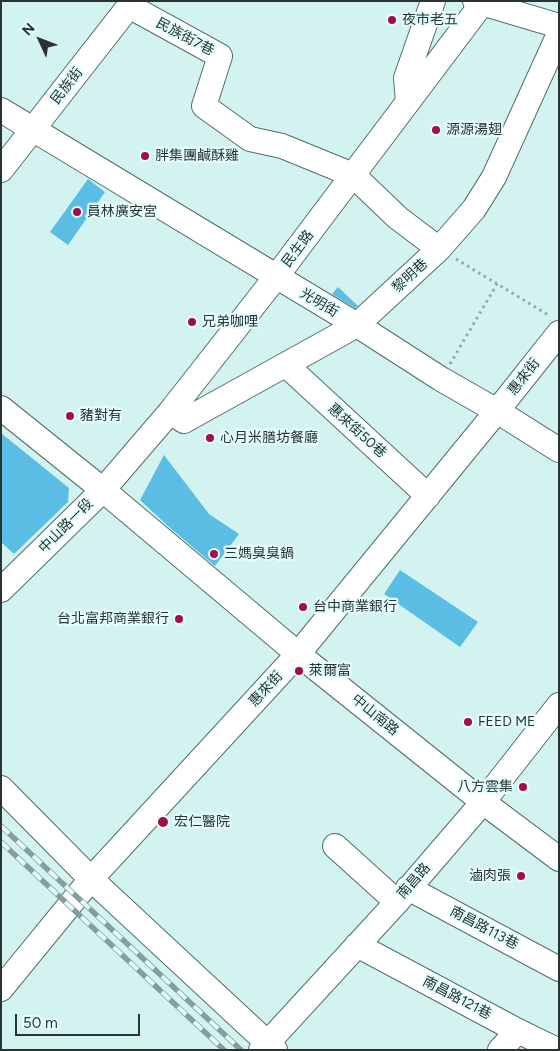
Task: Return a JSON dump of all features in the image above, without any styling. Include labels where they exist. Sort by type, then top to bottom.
[{"type":"street","points":[[408,102],[406,78],[432,1]]},
{"type":"street","points":[[481,2],[559,26]]},
{"type":"street","name":"民生路","points":[[102,490],[170,412],[276,277],[481,2]]},
{"type":"street","name":"民族街7巷","points":[[131,4],[220,56],[204,106],[250,139],[282,146],[353,176]]},
{"type":"street","name":"民族街","points":[[1,170],[131,4]]},
{"type":"street","name":"黎明巷","points":[[170,412],[184,421],[357,325],[439,249],[474,209],[494,177],[559,34]]},
{"type":"street","name":"光明街","points":[[1,110],[357,325],[441,379],[559,450]]},
{"type":"street","points":[[353,176],[398,218],[439,249]]},
{"type":"street","name":"惠來街","points":[[1,989],[91,879],[298,654],[497,411],[555,325]]},
{"type":"street","name":"惠來街50巷","points":[[286,365],[428,496]]},
{"type":"street","name":"中山路一段","points":[[1,408],[102,490],[1,590]]},
{"type":"street","name":"中山南路","points":[[102,490],[298,654],[483,802],[559,858]]},
{"type":"street","name":"南昌路","points":[[268,1047],[483,802],[559,705]]},
{"type":"street","points":[[1,788],[91,879],[268,1047]]},
{"type":"street","name":"南昌路113巷","points":[[335,846],[402,895],[559,968]]},
{"type":"street","name":"南昌路121巷","points":[[357,945],[557,1050]]},
{"type":"street","points":[[500,1050],[518,1031]]},
{"type":"path","points":[[439,249],[497,284],[555,325]]},
{"type":"path","points":[[441,379],[497,284]]},
{"type":"building","name":"員林廣安宮","points":[[88,179],[105,192],[68,245],[50,232]]},
{"type":"building","points":[[338,287],[358,306],[355,308],[332,294]]},
{"type":"building","points":[[1,433],[69,488],[68,502],[14,554],[1,542]]},
{"type":"building","points":[[164,455],[209,514],[239,534],[215,566],[140,500]]},
{"type":"building","points":[[400,570],[478,622],[460,647],[384,594]]},
{"type":"railway","points":[[1,826],[241,1050]]},
{"type":"railway","points":[[1,842],[224,1050]]},
{"type":"place","name":"夜市老五","points":[[392,20]]},
{"type":"place","name":"源源湯翅","points":[[436,130]]},
{"type":"place","name":"胖集團鹹酥雞","points":[[145,156]]},
{"type":"place","name":"員林廣安宮","points":[[77,212]]},
{"type":"place","name":"兄弟咖哩","points":[[192,322]]},
{"type":"place","name":"豬對有","points":[[70,416]]},
{"type":"place","name":"心月米膳坊餐廳","points":[[210,438]]},
{"type":"place","name":"三媽臭臭鍋","points":[[214,554]]},
{"type":"place","name":"台中商業銀行","points":[[303,607]]},
{"type":"place","name":"台北富邦商業銀行","points":[[179,619]]},
{"type":"place","name":"萊爾富","points":[[299,671]]},
{"type":"place","name":"FEED ME","points":[[468,722]]},
{"type":"place","name":"八方雲集","points":[[523,787]]},
{"type":"place","name":"宏仁醫院","points":[[163,822]]},
{"type":"place","name":"滷肉張","points":[[521,876]]}]
